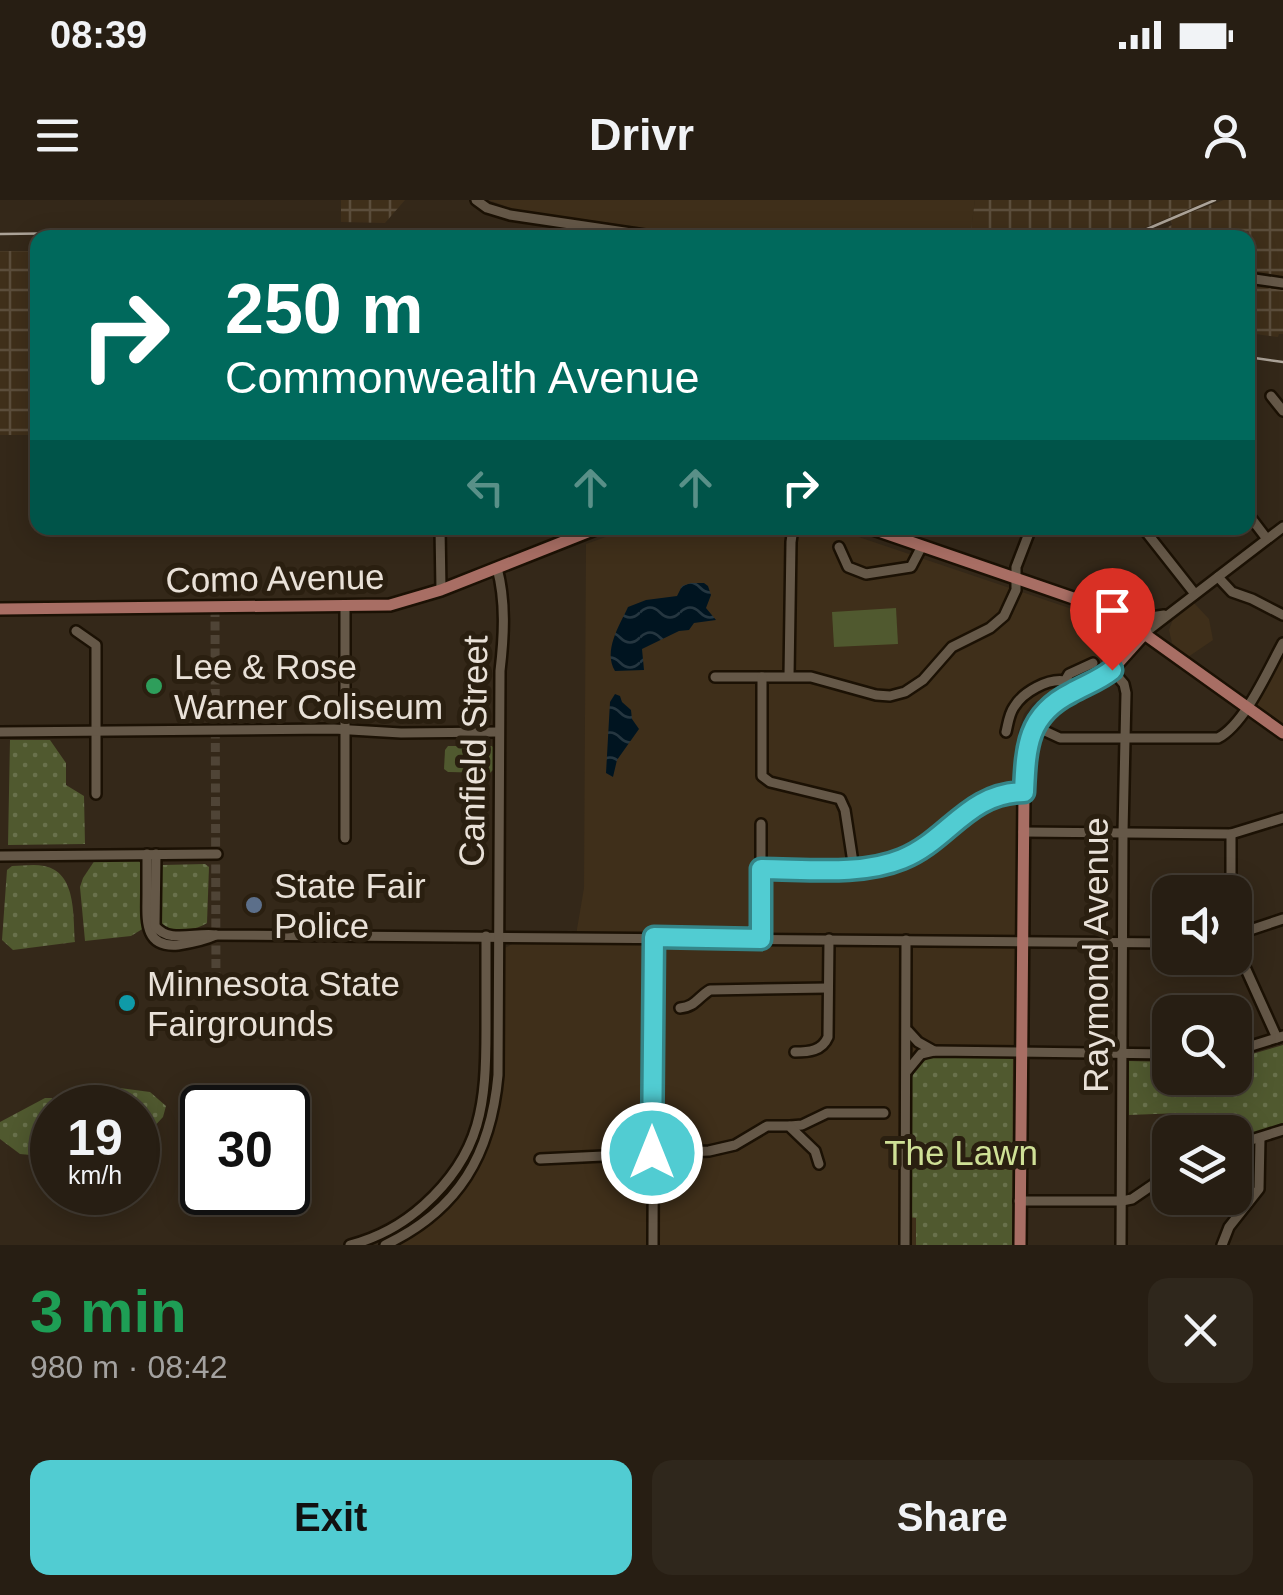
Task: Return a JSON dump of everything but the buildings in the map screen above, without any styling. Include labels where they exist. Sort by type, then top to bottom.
[{"type":"main road","name":"Como Avenue","points":[[0,610],[390,605],[497,568],[563,535]]},
{"type":"main road","points":[[906,535],[922,546],[1110,612],[1146,632],[1283,734]]},
{"type":"main road","points":[[1020,1245],[1026,747],[1034,726],[1069,686],[1112,670],[1146,632]]},
{"type":"street","points":[[476,200],[510,216],[609,230]]},
{"type":"street","points":[[1255,279],[1283,284]]},
{"type":"street","points":[[1271,396],[1283,411]]},
{"type":"street","points":[[1255,524],[1267,540]]},
{"type":"street","points":[[1146,632],[1283,527]]},
{"type":"street","points":[[440,535],[441,590]]},
{"type":"street","points":[[789,676],[793,535]]},
{"type":"street","points":[[716,676],[789,676],[823,679],[881,696],[905,692],[923,680],[952,647],[1001,620],[1016,590],[1016,567],[1028,535]]},
{"type":"street","points":[[1149,535],[1195,594]]},
{"type":"street","points":[[839,547],[846,565],[866,574],[911,568],[922,546]]},
{"type":"street","name":"Canfield Street","points":[[385,1245],[419,1226],[453,1194],[480,1154],[493,1113],[498,1075],[504,589],[497,568]]},
{"type":"street","points":[[1218,577],[1232,592],[1283,614]]},
{"type":"street","points":[[345,607],[345,838]]},
{"type":"street","points":[[1110,612],[1144,618],[1171,613]]},
{"type":"street","points":[[76,632],[96,645],[96,794]]},
{"type":"street","points":[[1034,726],[1060,738],[1218,738],[1228,732],[1247,707],[1283,643]]},
{"type":"street","points":[[1006,732],[1011,712],[1020,699],[1051,681],[1069,686],[1069,674],[1093,663]]},
{"type":"street","name":"Raymond Avenue","points":[[1112,670],[1126,690],[1121,1245]]},
{"type":"street","points":[[762,676],[761,774],[770,782],[841,800],[854,869]]},
{"type":"street","points":[[0,732],[500,732]]},
{"type":"street","points":[[761,869],[879,866],[907,857],[932,842],[976,805],[996,796],[1024,792]]},
{"type":"street","points":[[1023,832],[1231,834],[1283,818]]},
{"type":"street","points":[[761,824],[761,939]]},
{"type":"street","points":[[1231,834],[1231,875]]},
{"type":"street","points":[[151,854],[149,932],[170,946],[203,942],[216,935],[1152,942]]},
{"type":"street","points":[[0,856],[217,854]]},
{"type":"street","points":[[1252,930],[1283,919]]},
{"type":"street","points":[[350,1245],[396,1226],[421,1208],[456,1170],[474,1136],[486,1080],[486,936]]},
{"type":"street","points":[[652,1245],[654,937]]},
{"type":"street","points":[[795,1052],[810,1052],[827,1042],[829,939]]},
{"type":"street","points":[[905,1245],[906,940]]},
{"type":"street","points":[[1250,975],[1280,1036],[1252,1045]]},
{"type":"street","points":[[680,1008],[692,1006],[710,990],[828,988]]},
{"type":"street","points":[[653,1008],[667,1008]]},
{"type":"street","points":[[906,1028],[918,1042],[934,1050]]},
{"type":"street","points":[[906,1074],[913,1061],[934,1050],[1152,1053]]},
{"type":"street","points":[[540,1159],[718,1150],[768,1126],[802,1125],[826,1114],[884,1113]]},
{"type":"street","points":[[789,1126],[815,1151],[819,1164]]},
{"type":"street","points":[[1252,1140],[1283,1130]]},
{"type":"street","points":[[474,1136],[486,1140]]},
{"type":"street","points":[[1222,1245],[1229,1227],[1259,1189],[1260,1138]]},
{"type":"street","points":[[1019,1201],[1122,1202],[1152,1185]]},
{"type":"shaded area","points":[[341,200],[405,200],[385,223],[341,222]]},
{"type":"shaded area","points":[[488,200],[975,200],[971,230],[660,230],[516,210]]},
{"type":"shaded area","points":[[975,200],[1210,200],[1139,230],[971,230]]},
{"type":"shaded area","points":[[1224,200],[1283,200],[1283,334],[1278,337],[1255,334],[1255,230],[1161,230],[1172,225],[1171,220]]},
{"type":"shaded area","points":[[0,251],[30,251],[30,435],[0,435]]},
{"type":"shaded area","points":[[611,535],[853,535],[1078,611],[1124,633],[1103,666],[1033,703],[1018,732],[1012,1245],[397,1245],[439,1216],[483,1158],[502,1088],[505,948],[512,944],[576,944],[584,888],[586,544]]},
{"type":"shaded area","points":[[1194,603],[1209,619],[1213,640],[1188,657],[1172,643],[1169,630],[1173,619]]},
{"type":"shaded area","points":[[1283,651],[1283,726],[1254,701]]},
{"type":"green space","points":[[896,608],[898,644],[834,647],[832,612]]},
{"type":"green space","points":[[10,740],[50,740],[66,763],[66,785],[84,796],[85,844],[8,845]]},
{"type":"green space","points":[[448,746],[492,746],[494,769],[490,773],[448,772],[444,769]]},
{"type":"green space","points":[[95,860],[138,860],[144,867],[144,928],[131,936],[85,941],[80,887]]},
{"type":"green space","points":[[12,866],[44,866],[62,877],[71,897],[75,942],[13,950],[2,940],[7,870]]},
{"type":"green space","points":[[160,867],[209,867],[207,923],[184,930],[160,925]]},
{"type":"green space","points":[[1283,1045],[1283,1123],[1252,1135],[1252,1115],[1129,1115],[1129,1061],[1152,1062],[1152,1095],[1252,1095],[1252,1054]]},
{"type":"green space","name":"The Lawn","points":[[935,1056],[1013,1056],[1012,1245],[916,1245],[916,1218],[909,1217],[910,1087],[917,1067]]},
{"type":"green space","points":[[160,1101],[166,1106],[160,1120]]},
{"type":"green space","points":[[30,1106],[30,1155],[20,1154],[0,1139],[0,1122]]},
{"type":"water","points":[[682,586],[708,586],[711,595],[706,608],[716,620],[694,623],[689,630],[642,649],[644,670],[615,671],[611,647],[628,607],[677,596]]},
{"type":"water","points":[[615,694],[631,710],[639,729],[617,760],[613,777],[606,773],[610,702]]},
{"type":"tunnel","points":[[215,608],[216,994]]},
{"type":"railway","points":[[1145,230],[1215,200]]},
{"type":"railway","points":[[0,234],[30,234]]},
{"type":"railway","points":[[1255,358],[1283,362]]},
{"type":"place","name":"Lee & Rose Warner Coliseum","points":[[154,686]]},
{"type":"place","name":"State Fair Police","points":[[254,905]]},
{"type":"place","name":"Minnesota State Fairgrounds","points":[[127,1003]]},
{"type":"route","points":[[652,1153],[654,937],[761,939],[761,869],[858,869],[890,863],[922,849],[979,803],[1024,792],[1026,747],[1042,714],[1055,701],[1112,670]]}]
